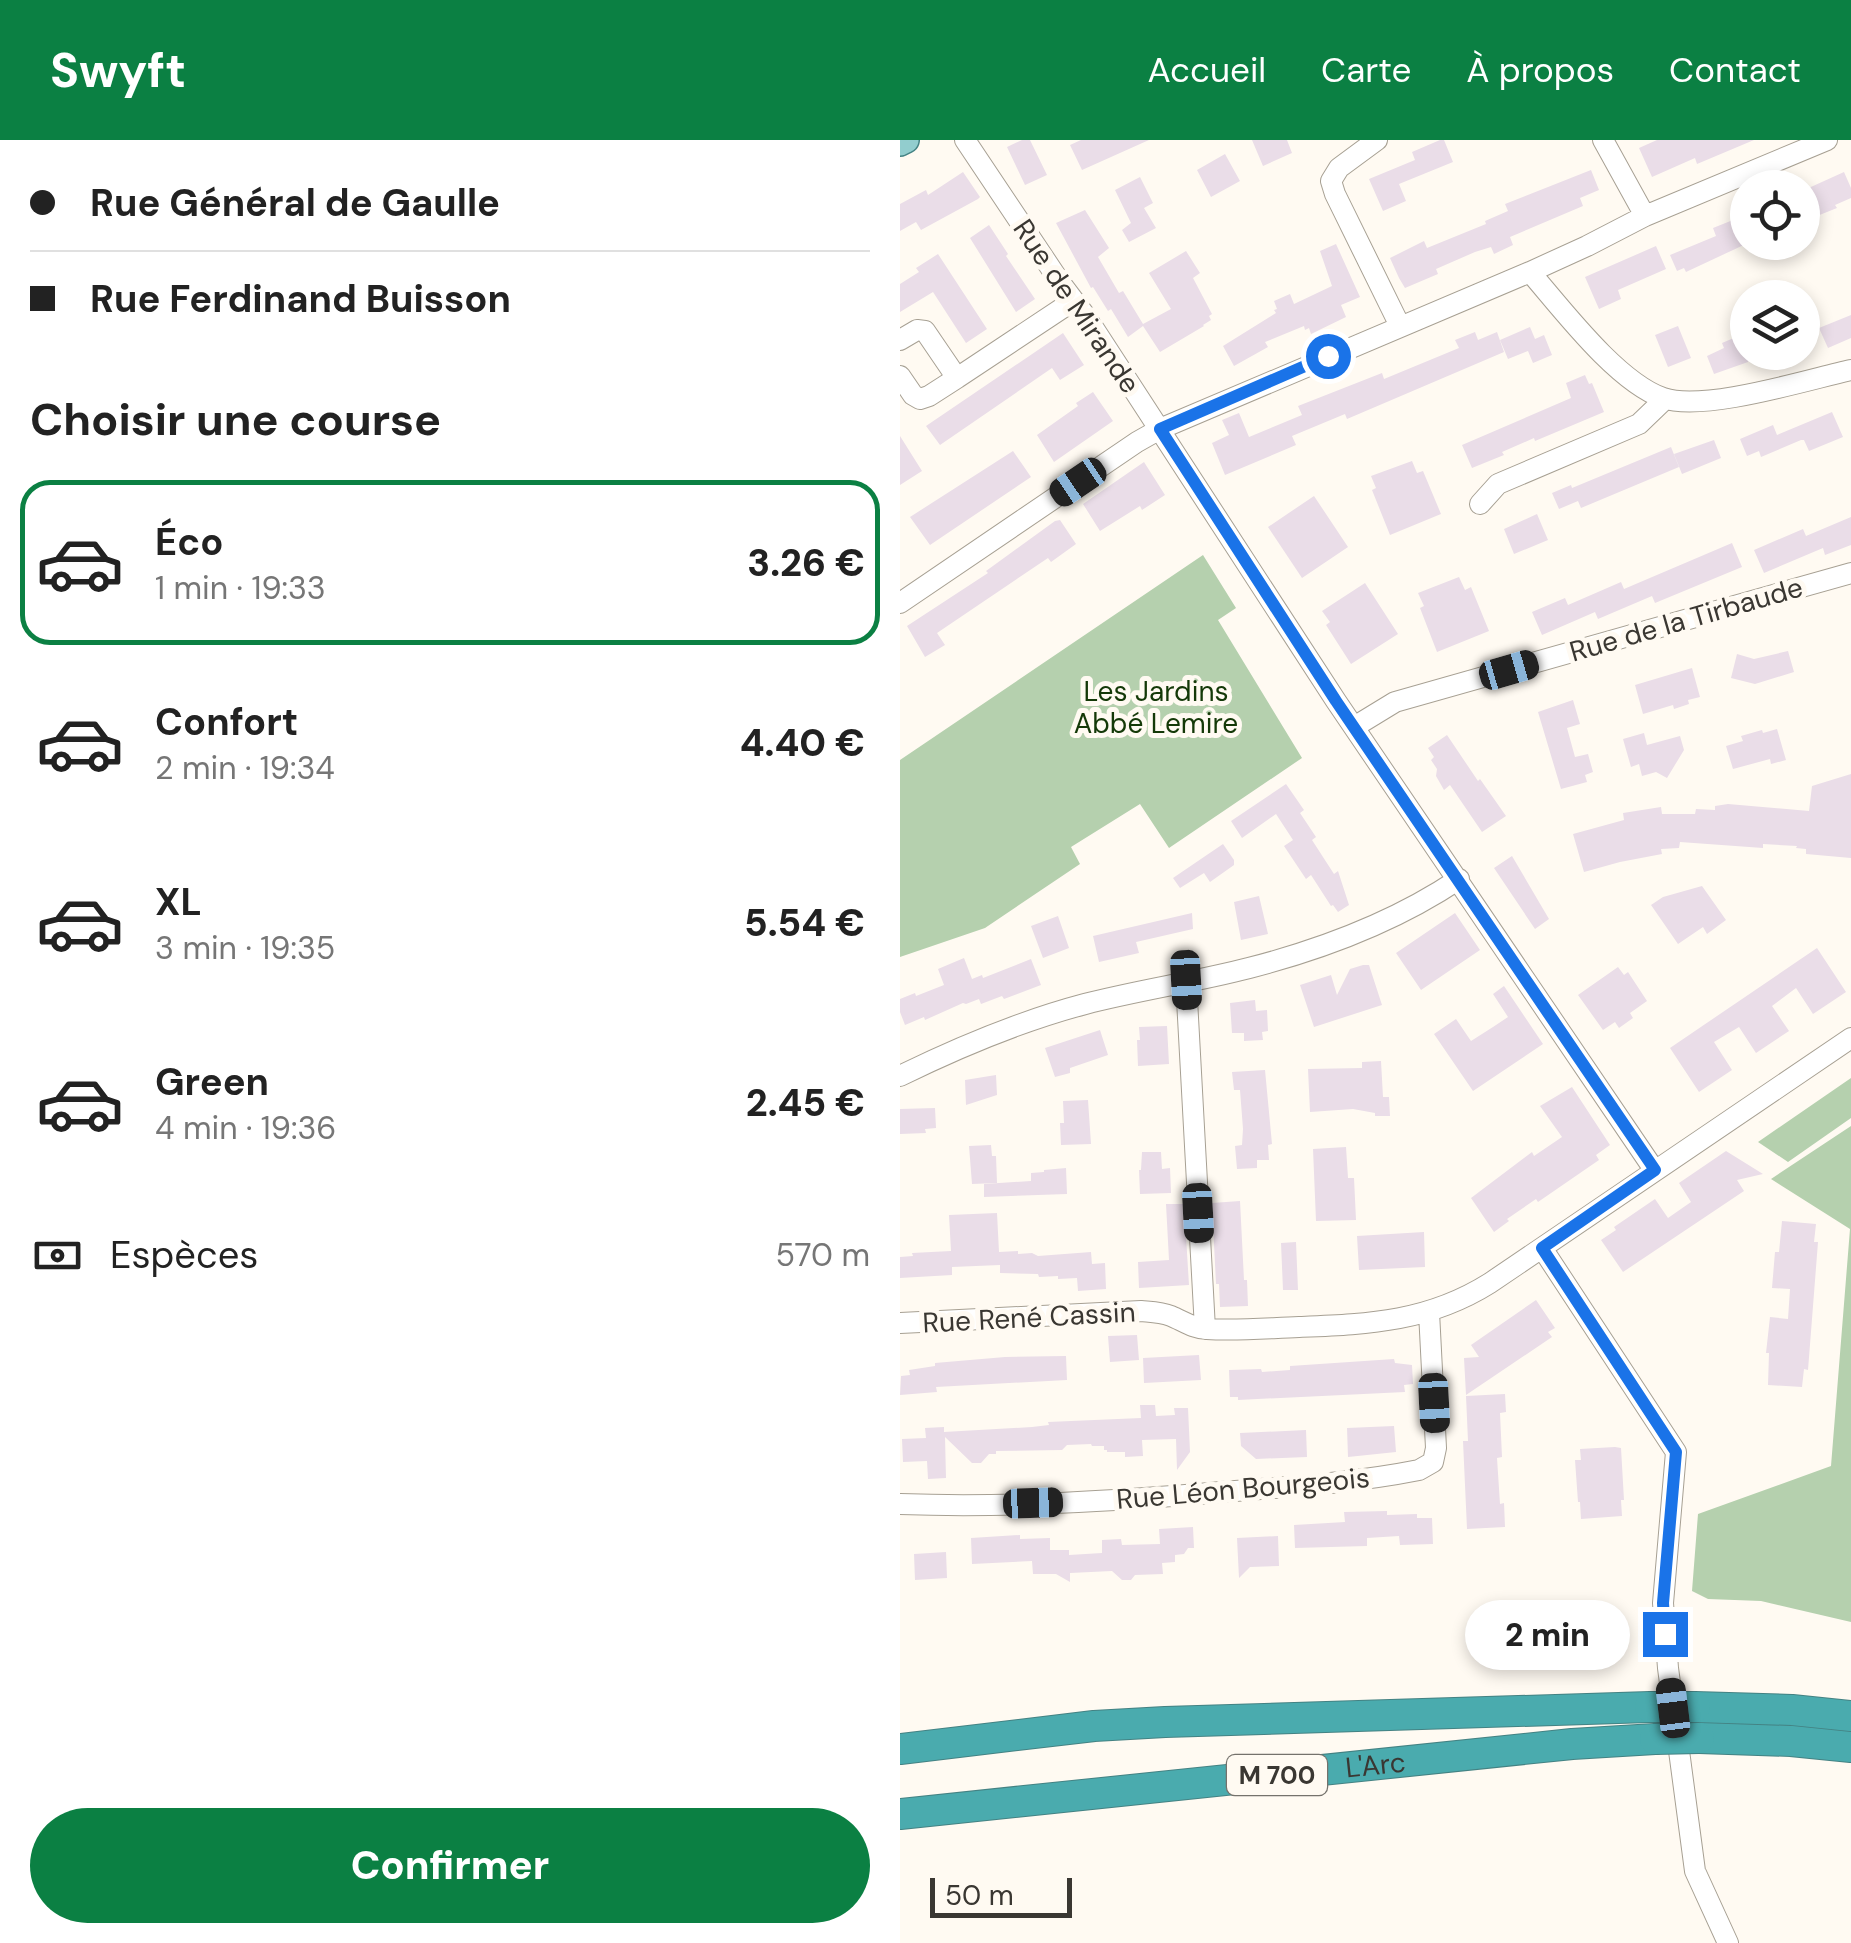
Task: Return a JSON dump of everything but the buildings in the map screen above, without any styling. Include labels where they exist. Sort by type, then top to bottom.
[{"type":"highway","name":"L'Arc","points":[[900,1749],[1094,1726],[1182,1721],[1696,1706],[1851,1716]]},
{"type":"highway","name":"L'Arc","points":[[900,1814],[1654,1739],[1791,1741],[1851,1747]]},
{"type":"street","name":"Rue de Mirande","points":[[965,140],[1160,429],[1354,728],[1655,1170]]},
{"type":"street","points":[[1377,140],[1338,168],[1332,181],[1400,326]]},
{"type":"street","points":[[1603,140],[1645,216]]},
{"type":"street","points":[[900,603],[1160,429],[1530,272],[1645,216],[1827,140]]},
{"type":"street","points":[[1530,272],[1616,367],[1639,386],[1665,399],[1716,400],[1851,370]]},
{"type":"street","points":[[900,376],[913,395],[925,398],[1073,301]]},
{"type":"street","points":[[900,340],[917,330],[924,332],[957,378]]},
{"type":"street","points":[[1480,504],[1498,484],[1639,424],[1665,399]]},
{"type":"street","name":"Rue de la Tirbaude","points":[[1354,728],[1395,702],[1851,573]]},
{"type":"street","points":[[900,1076],[1015,1026],[1082,1005],[1247,968],[1324,946],[1408,910],[1459,879]]},
{"type":"street","points":[[1186,980],[1205,1330]]},
{"type":"street","name":"Rue René Cassin","points":[[900,1323],[1141,1311],[1168,1315],[1205,1330],[1366,1324],[1429,1312],[1472,1294],[1851,1038]]},
{"type":"street","points":[[1542,1248],[1676,1452],[1663,1603],[1665,1634],[1695,1870],[1728,1943]]},
{"type":"street","name":"Rue Léon Bourgeois","points":[[900,1504],[1145,1499],[1419,1470],[1433,1462],[1436,1453],[1429,1312]]},
{"type":"green space","name":"Les Jardins Abbé Lemire","points":[[1203,555],[1236,608],[1218,620],[1302,758],[1169,848],[1140,804],[1071,847],[1080,864],[985,928],[900,957],[900,760]]},
{"type":"green space","points":[[1851,1078],[1851,1118],[1788,1162],[1758,1142]]},
{"type":"green space","points":[[1851,1126],[1851,1622],[1761,1601],[1708,1599],[1692,1591],[1698,1514],[1831,1466],[1850,1229],[1771,1179]]},
{"type":"route","points":[[1328,356],[1160,429],[1336,701],[1655,1170],[1542,1248],[1676,1452],[1663,1603],[1665,1634]]}]
